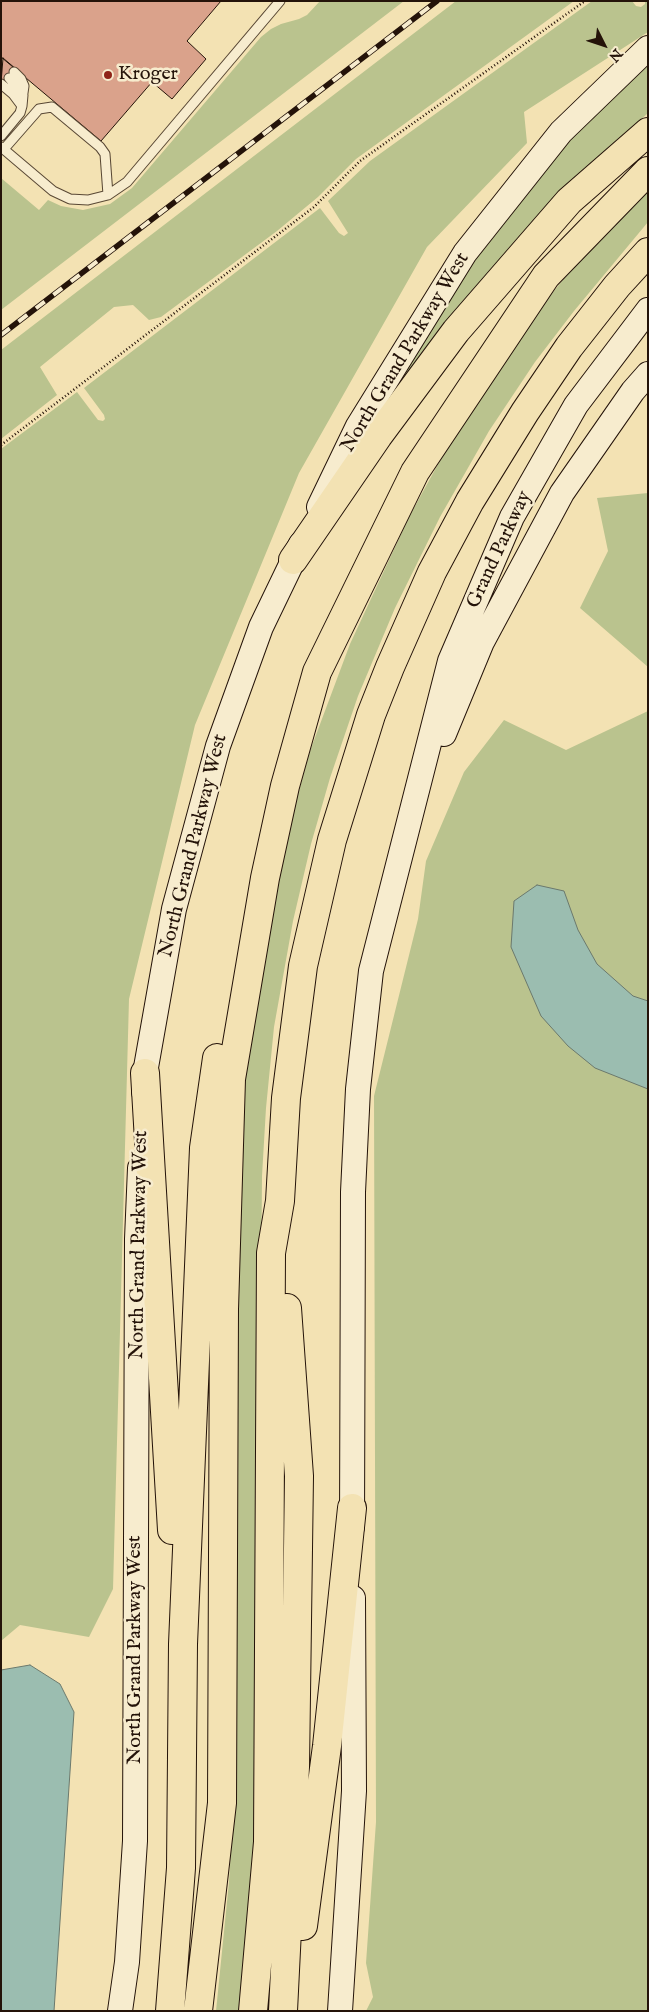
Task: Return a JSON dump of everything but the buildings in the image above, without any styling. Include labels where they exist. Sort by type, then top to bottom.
[{"type":"highway","points":[[293,560],[378,436],[456,332],[569,201],[648,132]]},
{"type":"highway","points":[[198,2011],[222,1803],[224,1309],[231,1079],[265,878],[285,786],[317,672],[415,472],[546,276],[648,171]]},
{"type":"highway","points":[[253,2011],[268,1842],[271,1253],[280,1201],[286,1098],[302,966],[332,840],[371,714],[432,572],[470,501],[525,412],[569,347],[617,286],[648,252]]},
{"type":"highway","points":[[170,2011],[181,1868],[183,1644],[204,1148],[221,1036],[243,913],[265,878]]},
{"type":"highway","points":[[145,1073],[174,1578],[183,1644]]},
{"type":"highway","points":[[280,1201],[299,1476],[296,1767],[285,2011]]},
{"type":"highway","points":[[285,2011],[308,1896],[327,1746],[352,1508]]},
{"type":"main road","name":"North Grand Parkway West","points":[[120,2011],[128,1962],[135,1841],[137,1239],[145,1073],[174,909],[218,746],[261,627],[358,426],[465,253],[561,132],[648,48]]},
{"type":"main road","name":"Grand Parkway","points":[[411,817],[450,661],[512,517],[576,405],[648,310]]},
{"type":"main road","points":[[340,2011],[354,1791],[352,1508],[353,1192],[358,1089],[371,971],[411,817],[482,642],[562,493],[633,391],[648,374]]},
{"type":"lane","points":[[108,195],[105,154],[100,147],[52,108],[39,110],[2,148],[52,191],[70,199],[88,200],[108,195],[127,182],[280,1]]},
{"type":"lane","points":[[1,136],[20,113],[22,106],[23,95],[12,75]]},
{"type":"lane","points":[[1,84],[13,94],[22,106]]},
{"type":"path","points":[[1,445],[314,207],[360,161],[586,1]]},
{"type":"green space","points":[[320,1],[404,1],[1,310],[1,178],[39,210],[48,200],[61,206],[83,210],[110,204],[132,188],[261,37],[281,24],[307,15]]},
{"type":"green space","points":[[456,1],[574,1],[356,159],[318,197],[277,231],[161,317],[149,320],[133,305],[114,307],[40,367],[57,395],[1,439],[1,350]]},
{"type":"green space","points":[[592,1],[632,1],[636,6],[641,7],[645,4],[645,1],[648,1],[648,32],[524,112],[527,143],[427,247],[299,473],[195,725],[129,999],[113,1589],[89,1637],[20,1625],[1,1641],[1,449],[77,392],[98,420],[103,421],[105,419],[104,415],[84,388],[320,208],[339,233],[344,236],[348,233],[328,201],[370,161]]},
{"type":"green space","points":[[648,62],[648,113],[616,143],[386,403],[411,354],[471,262],[542,171],[587,121],[590,121]]},
{"type":"green space","points":[[648,181],[648,222],[574,311],[535,362],[489,431],[440,517],[395,608],[358,696],[330,778],[311,844],[293,921],[274,1027],[262,1176],[256,1864],[242,2011],[216,2011],[229,1882],[233,1813],[238,1132],[256,973],[296,801],[310,751],[350,644],[409,517],[442,457],[510,351],[550,296],[580,258]]},
{"type":"green space","points":[[648,493],[648,667],[580,608],[608,551],[597,498]]},
{"type":"green space","points":[[648,711],[648,2011],[366,2011],[373,1997],[366,1963],[376,1822],[374,1096],[418,919],[426,861],[464,772],[504,720],[566,750]]},
{"type":"shaded area","points":[[537,885],[564,891],[578,930],[597,964],[633,996],[648,1001],[648,1089],[595,1068],[568,1046],[541,1016],[511,947],[514,901]]},
{"type":"shaded area","points":[[30,1665],[60,1684],[74,1712],[54,2011],[1,2011],[1,1670]]},
{"type":"railway","points":[[1,335],[437,1]]},
{"type":"place","name":"Kroger","points":[[108,75]]}]
